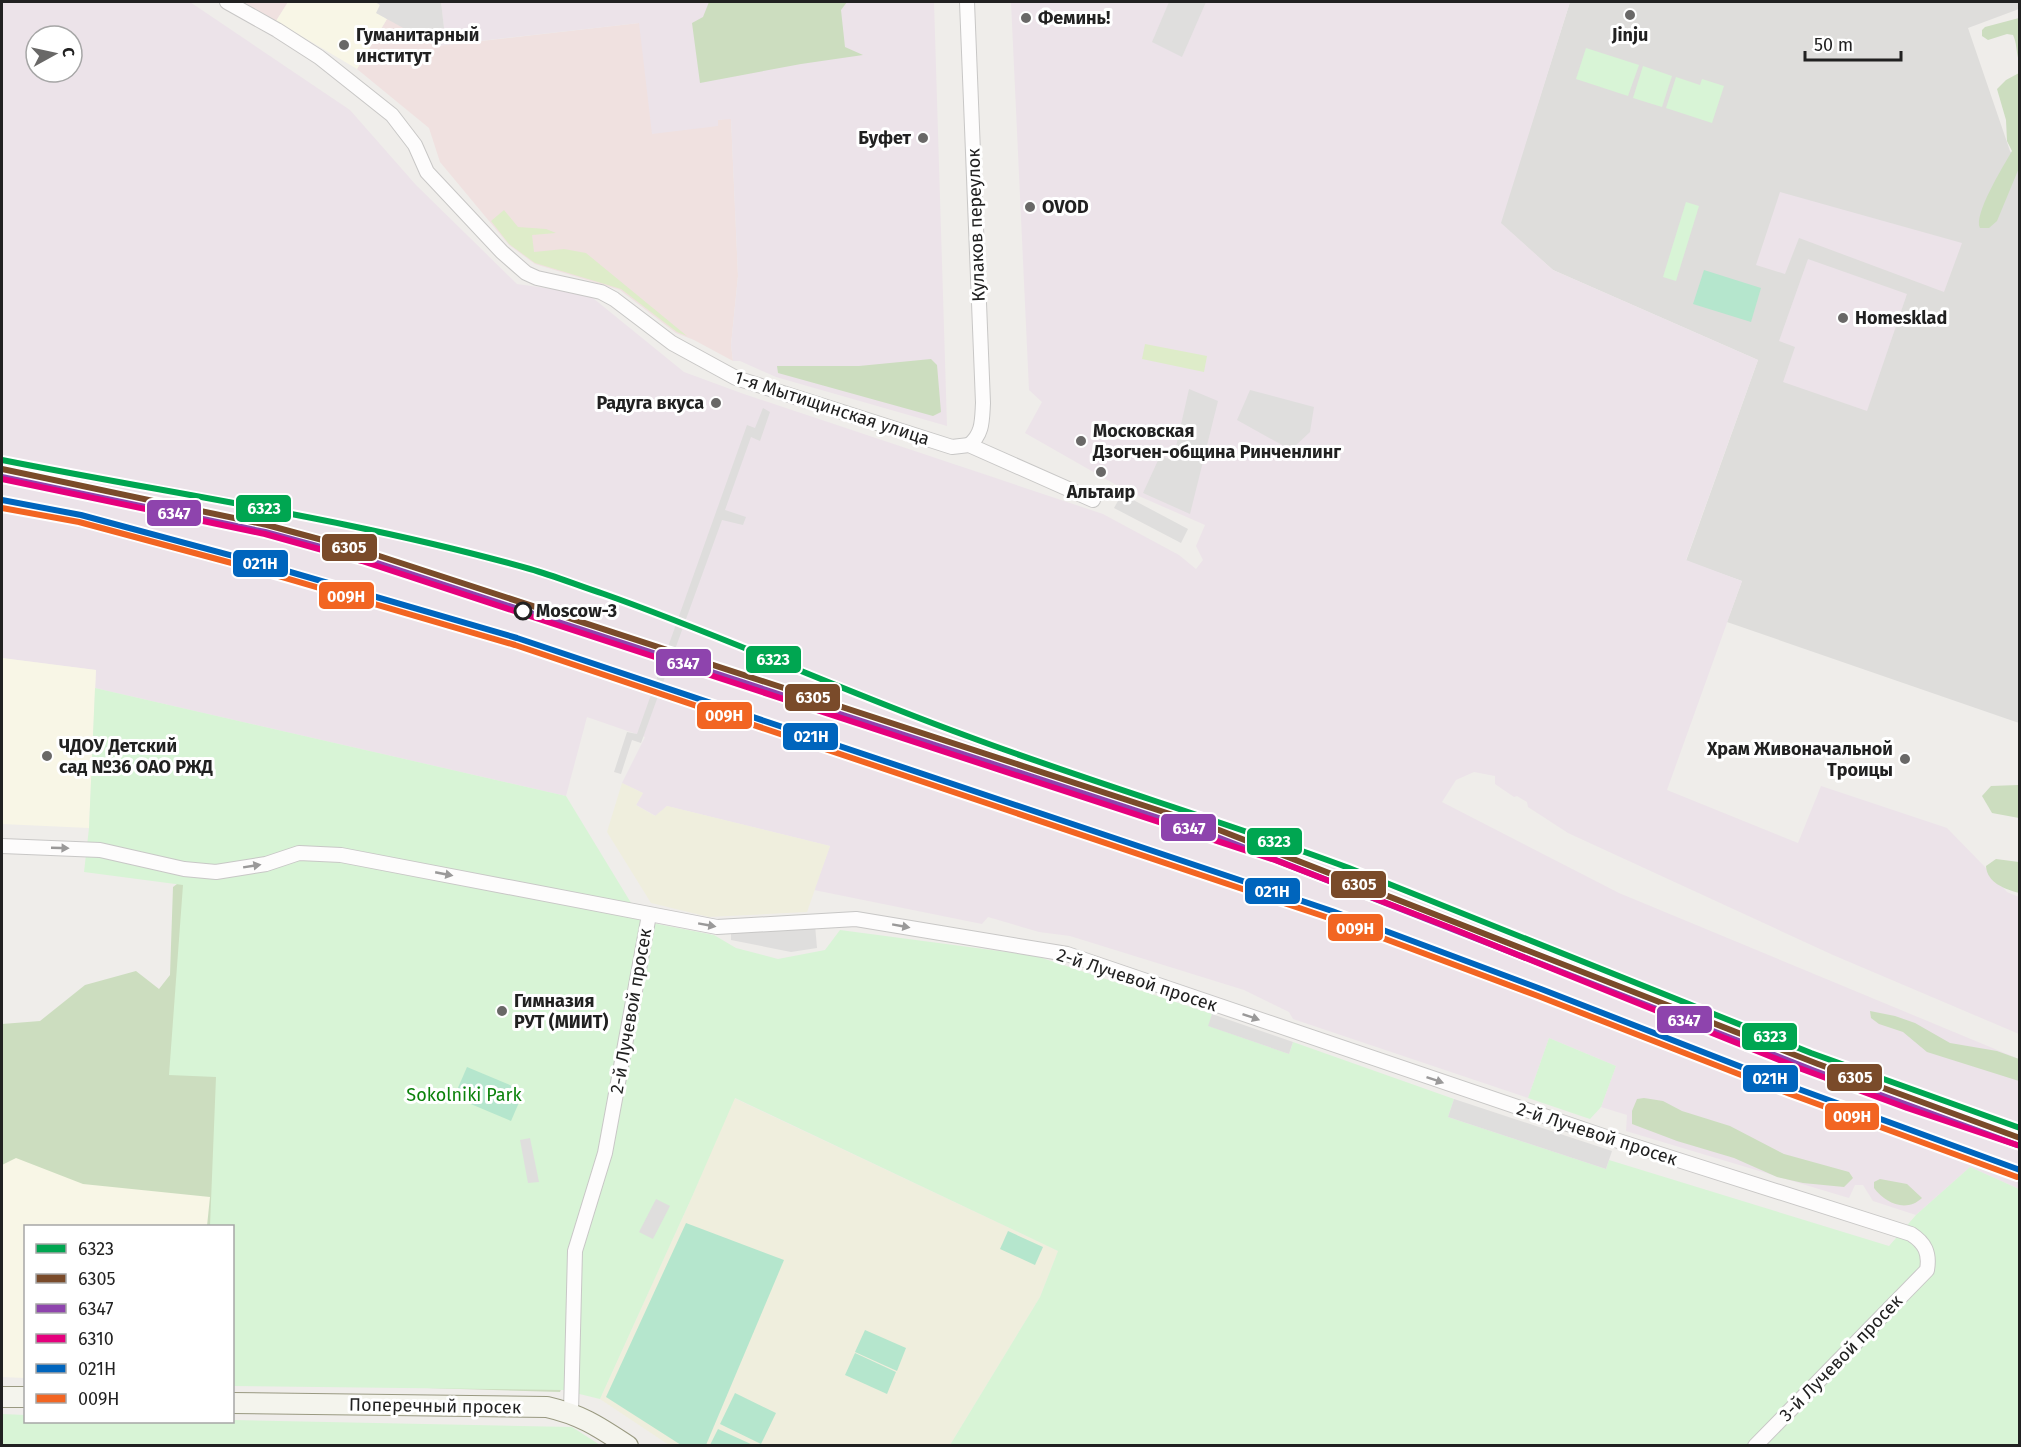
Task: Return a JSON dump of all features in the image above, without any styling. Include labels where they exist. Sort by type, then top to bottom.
[{"type":"street","name":"1-я Мытищинская улица","points":[[227,2],[319,57],[392,115],[415,145],[427,172],[502,252],[526,273],[537,278],[601,292],[614,299],[672,343],[736,378],[952,447],[969,445],[1093,500]]},
{"type":"street","name":"Кулаков переулок","points":[[967,2],[983,403],[981,430],[969,445]]},
{"type":"street","points":[[2,846],[100,850],[184,868],[216,872],[266,864],[299,853],[341,855],[649,915]]},
{"type":"street","name":"2-й Лучевой просек","points":[[571,1413],[575,1251],[605,1153],[649,915],[717,927],[856,919],[1067,954],[1606,1137],[1911,1234],[1921,1240],[1926,1248],[1929,1259],[1927,1270]]},
{"type":"street","name":"3-й Лучевой просек","points":[[1755,1446],[1927,1270]]},
{"type":"street","points":[[2,1397],[24,1397]]},
{"type":"street","name":"Поперечный просек","points":[[234,1403],[547,1407],[590,1421],[628,1446]]},
{"type":"shaded area","points":[[2,2],[190,2],[350,110],[416,185],[517,284],[588,294],[684,372],[1103,514],[1179,555],[1196,569],[1203,560],[1196,546],[1205,525],[1125,490],[1025,433],[1042,402],[1029,390],[1011,2],[1570,2],[1501,223],[1553,270],[1758,360],[1686,560],[1742,581],[1667,790],[1798,843],[1821,786],[1947,828],[2007,892],[2019,897],[2019,1034],[1833,955],[1568,833],[1528,807],[1527,802],[1517,796],[1514,797],[1495,784],[1495,776],[1474,772],[1456,780],[1442,802],[1619,893],[2019,1059],[2019,1189],[1970,1167],[1916,1215],[1873,1201],[1863,1185],[1855,1185],[1849,1198],[1626,1131],[1627,1115],[1601,1107],[1616,1066],[1549,1038],[1528,1098],[1293,1019],[1289,1012],[1244,990],[1070,936],[1039,932],[988,917],[982,924],[814,890],[830,846],[667,806],[656,816],[636,805],[643,793],[622,783],[645,737],[587,717],[566,796],[95,688],[96,670],[2,658]]},
{"type":"shaded area","points":[[244,2],[288,2],[276,21]]},
{"type":"shaded area","name":"Гуманитарный институт","points":[[288,2],[375,2],[380,4],[377,13],[387,19],[357,69],[276,21]]},
{"type":"shaded area","points":[[375,2],[441,2],[437,46],[639,23],[718,126],[718,120],[731,118],[738,276],[731,345],[733,361],[676,333],[620,290],[535,264],[509,245],[440,162],[429,128],[357,69],[387,19],[380,5]]},
{"type":"shaded area","points":[[375,2],[441,2],[444,28],[435,29],[436,46],[376,13],[380,5]]},
{"type":"shaded area","points":[[441,2],[934,2],[947,426],[776,377],[740,361],[733,361],[731,345],[738,276],[731,119],[718,120],[718,126],[652,134],[639,23],[436,46],[435,29],[444,28]]},
{"type":"shaded area","points":[[1169,2],[1206,2],[1182,57],[1152,42]]},
{"type":"shaded area","points":[[1570,2],[2019,2],[2019,9],[1968,28],[2010,151],[2019,164],[2019,723],[1727,622],[1742,581],[1686,561],[1758,360],[1553,270],[1500,223]]},
{"type":"shaded area","points":[[1780,192],[1962,243],[1944,292],[1799,238],[1785,274],[1756,265]]},
{"type":"shaded area","name":"Homesklad","points":[[1808,259],[1907,294],[1867,411],[1783,382],[1795,347],[1779,341]]},
{"type":"shaded area","points":[[1189,389],[1218,401],[1190,514],[1143,493],[1160,456],[1173,460]]},
{"type":"shaded area","points":[[1250,390],[1314,407],[1310,432],[1291,450],[1237,420]]},
{"type":"shaded area","points":[[1122,494],[1188,529],[1181,543],[1114,508]]},
{"type":"shaded area","name":"ЧДОУ Детский сад №36 ОАО РЖД","points":[[2,658],[96,670],[89,828],[2,824]]},
{"type":"shaded area","points":[[815,925],[817,948],[791,952],[731,940],[731,931]]},
{"type":"shaded area","points":[[1212,1014],[1293,1042],[1289,1054],[1208,1026]]},
{"type":"shaded area","points":[[2,1068],[216,1077],[210,1225],[24,1225],[24,1378],[2,1377]]},
{"type":"shaded area","points":[[1454,1099],[1612,1151],[1606,1169],[1448,1117]]},
{"type":"shaded area","points":[[530,1138],[539,1182],[528,1183],[520,1140]]},
{"type":"shaded area","points":[[656,1199],[670,1206],[653,1239],[639,1232]]},
{"type":"green space","points":[[709,2],[847,2],[841,10],[845,47],[863,55],[700,83],[692,23],[703,17]]},
{"type":"green space","points":[[2019,18],[2019,61],[2013,35],[2007,34],[1988,40],[1982,36],[1982,30],[1985,27]]},
{"type":"green space","points":[[1586,48],[1639,65],[1628,96],[1576,79]]},
{"type":"green space","points":[[1643,66],[1672,76],[1662,107],[1633,98]]},
{"type":"green space","points":[[2019,73],[2019,168],[1997,221],[1989,228],[1980,228],[1979,222],[1985,202],[2012,151],[2007,141],[2006,120],[1997,89],[2006,80]]},
{"type":"green space","points":[[1676,77],[1700,85],[1702,79],[1724,86],[1712,123],[1666,108]]},
{"type":"green space","points":[[1686,202],[1699,206],[1676,281],[1663,277]]},
{"type":"green space","points":[[504,210],[518,227],[546,229],[556,233],[532,235],[534,252],[564,249],[586,253],[687,336],[677,332],[621,289],[535,263],[509,244],[491,221]]},
{"type":"green space","points":[[1704,270],[1761,288],[1751,322],[1693,304]]},
{"type":"green space","points":[[1145,344],[1207,356],[1204,372],[1142,359]]},
{"type":"green space","points":[[931,359],[937,365],[941,412],[933,416],[778,373],[777,366],[859,366]]},
{"type":"green space","name":"Sokolniki Park","points":[[95,688],[566,796],[642,921],[714,935],[736,948],[778,959],[825,950],[840,930],[1036,956],[1212,1014],[1209,1026],[1289,1054],[1293,1042],[1454,1099],[1448,1117],[1606,1169],[1609,1160],[1889,1246],[1916,1215],[1970,1167],[2019,1189],[2019,1445],[950,1445],[1040,1297],[1058,1251],[735,1098],[600,1399],[563,1390],[234,1386],[234,1225],[210,1225],[216,1077],[169,1075],[183,885],[84,872],[89,828]]},
{"type":"green space","points":[[622,783],[643,793],[636,805],[655,816],[667,806],[830,846],[807,912],[709,917],[651,903],[607,832]]},
{"type":"green space","points":[[2018,785],[2019,818],[1992,813],[1982,796],[1991,786]]},
{"type":"green space","points":[[1996,859],[2019,862],[2019,893],[2003,887],[1990,877],[1986,866]]},
{"type":"green space","points":[[185,878],[562,1387],[560,1392],[234,1382],[234,1225],[207,1225],[210,1197],[83,1184],[16,1158],[2,1165],[2,1024],[40,1021],[85,985],[136,971],[159,989],[170,975],[173,887]]},
{"type":"green space","points":[[1870,1011],[1915,1023],[1950,1043],[1997,1051],[2019,1059],[2019,1081],[1927,1052],[1903,1032],[1879,1024],[1871,1018]]},
{"type":"green space","points":[[1549,1038],[1616,1066],[1601,1107],[1590,1119],[1528,1098]]},
{"type":"green space","points":[[467,1067],[524,1091],[511,1121],[454,1097]]},
{"type":"green space","points":[[734,1098],[1058,1251],[1040,1297],[950,1445],[669,1445],[600,1399]]},
{"type":"green space","points":[[1637,1099],[1663,1101],[1682,1111],[1730,1126],[1784,1154],[1849,1172],[1853,1178],[1844,1187],[1803,1183],[1777,1177],[1734,1158],[1677,1141],[1632,1124],[1632,1111]]},
{"type":"green space","points":[[1880,1179],[1907,1184],[1922,1198],[1909,1205],[1890,1202],[1874,1188],[1874,1182]]},
{"type":"green space","points":[[686,1223],[784,1260],[706,1445],[681,1445],[606,1397]]},
{"type":"green space","points":[[1008,1231],[1043,1247],[1035,1265],[1000,1249]]},
{"type":"green space","points":[[865,1330],[906,1348],[897,1371],[855,1352]]},
{"type":"green space","points":[[855,1353],[896,1372],[887,1394],[845,1375]]},
{"type":"green space","points":[[735,1393],[776,1413],[761,1444],[720,1424]]},
{"type":"green space","points":[[2,1414],[24,1415],[24,1423],[234,1423],[234,1420],[572,1427],[600,1445],[2,1445]]},
{"type":"green space","points":[[718,1429],[753,1445],[710,1445]]},
{"type":"pier","points":[[763,408],[770,412],[760,441],[751,437],[725,510],[746,517],[743,525],[722,520],[641,743],[632,740],[621,774],[614,772],[627,732],[637,734],[747,425],[755,428]]},
{"type":"transit line","name":"6323","points":[[2,460],[333,522],[465,552],[549,575],[695,628],[967,736],[1349,868],[1811,1053],[2020,1128]]},
{"type":"transit line","name":"6305","points":[[2,469],[267,525],[367,552],[1219,830],[1818,1064],[2020,1138]]},
{"type":"transit line","name":"6347","points":[[2,477],[265,532],[365,559],[1217,837],[1815,1071],[2017,1145]]},
{"type":"transit line","name":"6310","points":[[2,479],[265,534],[362,561],[1275,860],[1799,1068],[2020,1146]]},
{"type":"transit line","name":"021Н","points":[[2,500],[81,515],[256,562],[517,638],[1332,911],[1793,1087],[2020,1170]]},
{"type":"transit line","name":"009Н","points":[[2,508],[79,522],[254,569],[515,645],[1329,918],[1790,1094],[2017,1177]]},
{"type":"place","name":"Jinju","points":[[1630,15]]},
{"type":"place","name":"Феминь!","points":[[1026,18]]},
{"type":"place","name":"Гуманитарный институт","points":[[344,45]]},
{"type":"place","name":"Буфет","points":[[923,138]]},
{"type":"place","name":"OVOD","points":[[1030,207]]},
{"type":"place","name":"Homesklad","points":[[1843,318]]},
{"type":"place","name":"Радуга вкуса","points":[[716,403]]},
{"type":"place","name":"Московская Дзогчен-община Ринченлинг","points":[[1081,441]]},
{"type":"place","name":"Альтаир","points":[[1101,472]]},
{"type":"place","name":"Moscow-3","points":[[523,611]]},
{"type":"place","name":"ЧДОУ Детский сад №36 ОАО РЖД","points":[[47,756]]},
{"type":"place","name":"Храм Живоначальной Троицы","points":[[1905,759]]},
{"type":"place","name":"Гимназия РУТ (МИИТ)","points":[[502,1011]]}]
